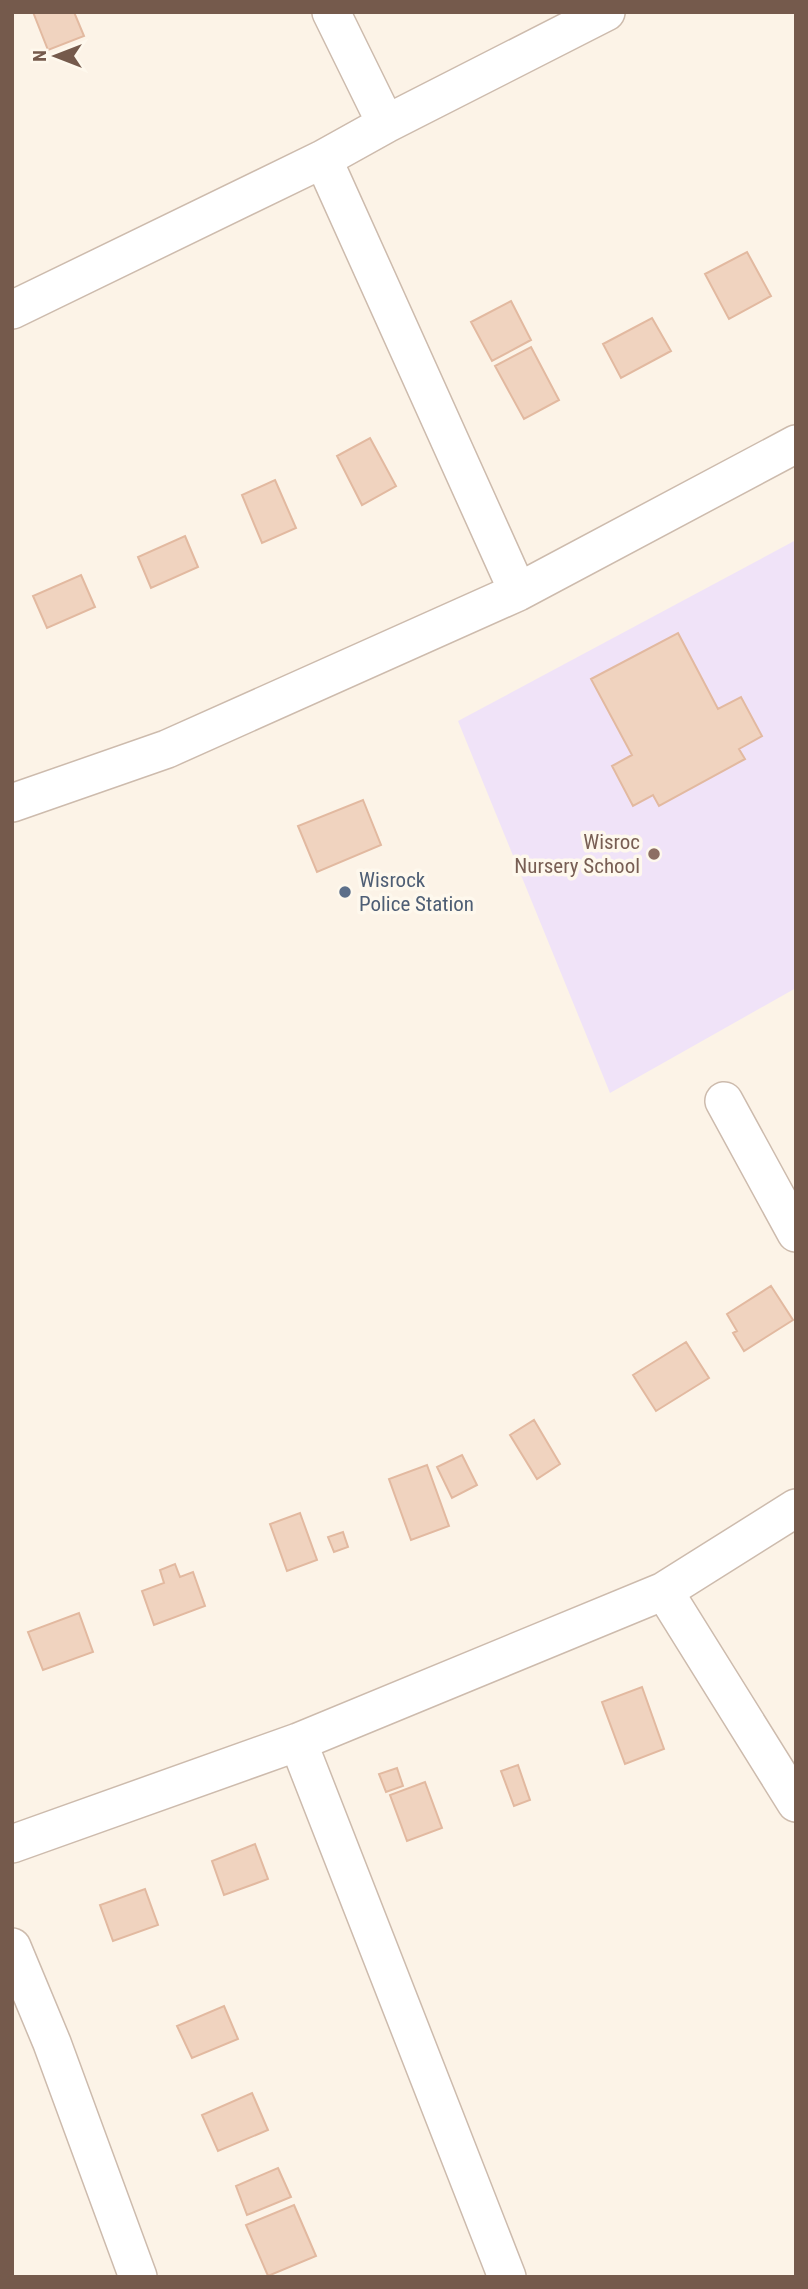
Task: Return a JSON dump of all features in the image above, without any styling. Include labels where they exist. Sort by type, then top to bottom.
[{"type":"street","points":[[331,12],[386,124]]},
{"type":"street","points":[[12,310],[323,159],[606,12]]},
{"type":"street","points":[[323,159],[518,592]]},
{"type":"street","points":[[12,803],[167,749],[518,592],[796,444]]},
{"type":"street","points":[[724,1101],[796,1233]]},
{"type":"street","points":[[12,1844],[298,1742],[664,1591],[796,1508]]},
{"type":"street","points":[[664,1591],[796,1803]]},
{"type":"street","points":[[298,1742],[507,2277]]},
{"type":"street","points":[[12,1947],[52,2043],[138,2277]]},
{"type":"shaded area","name":"Wisroc Nursery School","points":[[796,540],[796,988],[610,1093],[458,721]]},
{"type":"building","points":[[33,12],[74,12],[84,36],[48,50]]},
{"type":"building","points":[[747,252],[771,296],[729,319],[705,274]]},
{"type":"building","points":[[511,301],[531,340],[492,361],[471,322]]},
{"type":"building","points":[[652,318],[671,351],[621,378],[603,344]]},
{"type":"building","points":[[531,347],[559,400],[524,419],[495,366]]},
{"type":"building","points":[[370,438],[396,486],[362,505],[337,456]]},
{"type":"building","points":[[275,480],[296,528],[262,543],[242,495]]},
{"type":"building","points":[[185,536],[198,567],[151,588],[138,557]]},
{"type":"building","points":[[81,575],[95,607],[47,628],[33,596]]},
{"type":"building","points":[[678,633],[718,709],[741,697],[762,736],[739,749],[745,759],[659,806],[653,795],[633,806],[612,766],[632,755],[591,679]]},
{"type":"building","points":[[363,800],[381,845],[317,872],[298,826]]},
{"type":"building","points":[[771,1286],[793,1320],[744,1351],[733,1333],[737,1331],[727,1314]]},
{"type":"building","points":[[686,1342],[709,1378],[656,1411],[633,1375]]},
{"type":"building","points":[[534,1420],[560,1464],[537,1479],[510,1435]]},
{"type":"building","points":[[462,1455],[477,1485],[452,1498],[437,1467]]},
{"type":"building","points":[[427,1465],[449,1526],[411,1540],[389,1479]]},
{"type":"building","points":[[300,1513],[317,1560],[287,1571],[270,1524]]},
{"type":"building","points":[[343,1532],[348,1547],[334,1552],[328,1537]]},
{"type":"building","points":[[175,1564],[180,1577],[193,1572],[205,1606],[154,1625],[142,1591],[164,1583],[160,1570]]},
{"type":"building","points":[[79,1613],[93,1652],[43,1670],[28,1632]]},
{"type":"building","points":[[642,1687],[664,1749],[625,1764],[602,1702]]},
{"type":"building","points":[[518,1765],[530,1800],[514,1806],[501,1771]]},
{"type":"building","points":[[397,1768],[403,1786],[386,1792],[379,1774]]},
{"type":"building","points":[[425,1782],[442,1828],[407,1841],[390,1795]]},
{"type":"building","points":[[255,1844],[268,1879],[224,1895],[212,1861]]},
{"type":"building","points":[[145,1889],[158,1925],[113,1941],[100,1905]]},
{"type":"building","points":[[224,2006],[238,2039],[192,2058],[177,2026]]},
{"type":"building","points":[[252,2093],[268,2130],[218,2151],[202,2115]]},
{"type":"building","points":[[278,2168],[291,2197],[247,2215],[236,2186]]},
{"type":"building","points":[[294,2205],[316,2256],[268,2276],[246,2225]]},
{"type":"place","name":"Wisroc Nursery School","points":[[654,854]]},
{"type":"place","name":"Wisrock Police Station","points":[[345,892]]}]
